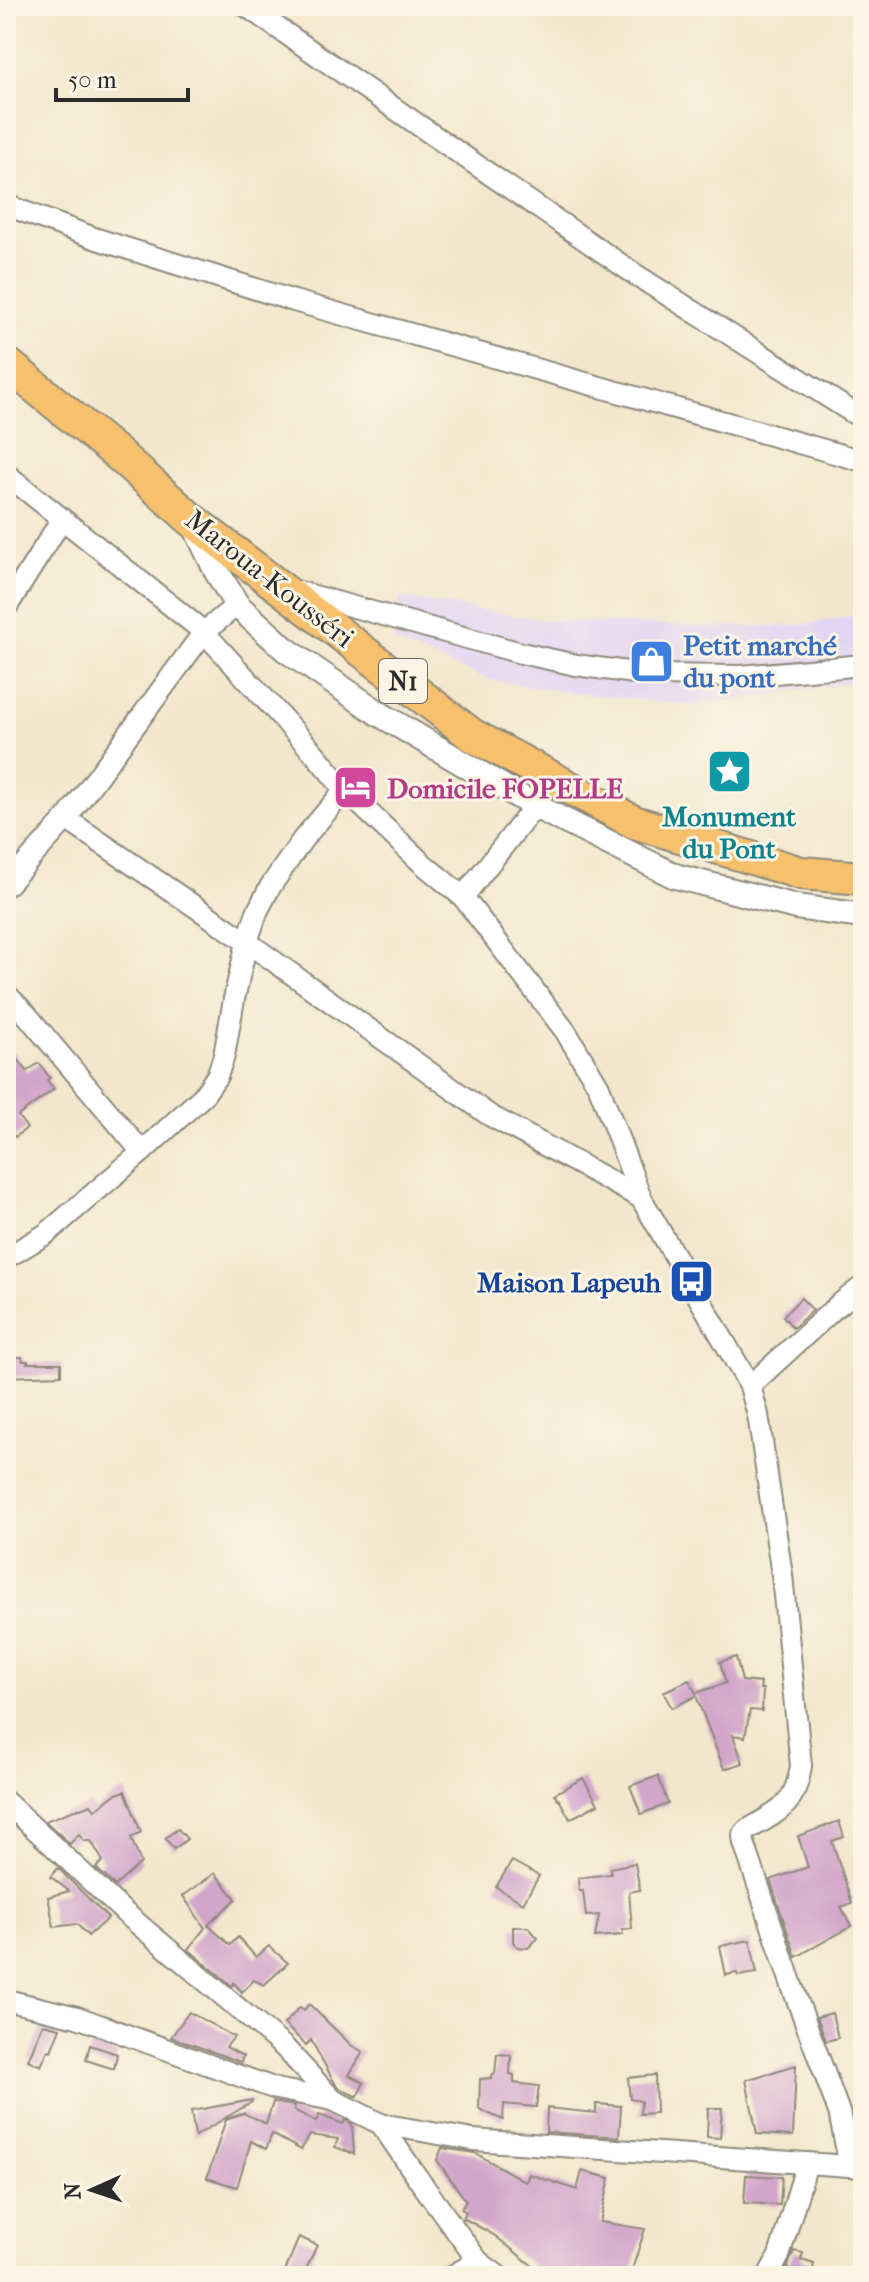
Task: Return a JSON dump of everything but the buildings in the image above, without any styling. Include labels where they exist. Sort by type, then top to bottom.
[{"type":"highway","name":"Maroua-Kousséri","points":[[6,363],[119,455],[192,520],[472,735],[634,822],[801,873],[863,878]]},
{"type":"street","points":[[246,6],[636,275],[863,419]]},
{"type":"street","points":[[6,205],[97,239],[294,301],[863,461]]},
{"type":"street","points":[[6,474],[204,632],[345,790],[463,897],[566,1032],[599,1087],[641,1198],[750,1386],[758,1415],[782,1575],[801,1766],[791,1801],[747,1830],[743,1835],[744,1843],[856,2167],[473,2140],[381,2124],[333,2100],[276,2089],[77,2017],[6,2000]]},
{"type":"street","points":[[6,608],[62,519]]},
{"type":"street","points":[[192,520],[237,605],[285,649],[378,713],[535,806],[675,876],[796,907],[863,916]]},
{"type":"street","points":[[280,587],[521,653],[649,675],[741,676],[863,665]]},
{"type":"street","points":[[6,886],[66,819],[204,632],[237,605]]},
{"type":"street","points":[[6,1258],[46,1234],[203,1096],[217,1076],[224,1056],[247,942],[257,912],[278,874],[303,839],[345,790]]},
{"type":"street","points":[[463,897],[535,806]]},
{"type":"street","points":[[66,819],[247,942],[489,1115],[641,1198]]},
{"type":"street","points":[[6,994],[142,1152]]},
{"type":"street","points":[[750,1386],[863,1286]]},
{"type":"street","points":[[6,1802],[124,1912],[284,2047],[333,2100]]},
{"type":"street","points":[[381,2124],[478,2261],[498,2276]]},
{"type":"street","points":[[768,2276],[779,2256],[807,2163]]},
{"type":"street","points":[[452,2276],[478,2261]]},
{"type":"shaded area","name":"Petit marché du pont","points":[[400,598],[552,621],[714,627],[804,625],[863,614],[863,680],[697,706],[489,680],[393,642]]},
{"type":"place","name":"Petit marché du pont","points":[[652,661]]},
{"type":"place","name":"Monument du Pont","points":[[729,772]]},
{"type":"place","name":"Domicile FOPELLE","points":[[356,788]]},
{"type":"place","name":"Maison Lapeuh","points":[[692,1282]]}]
